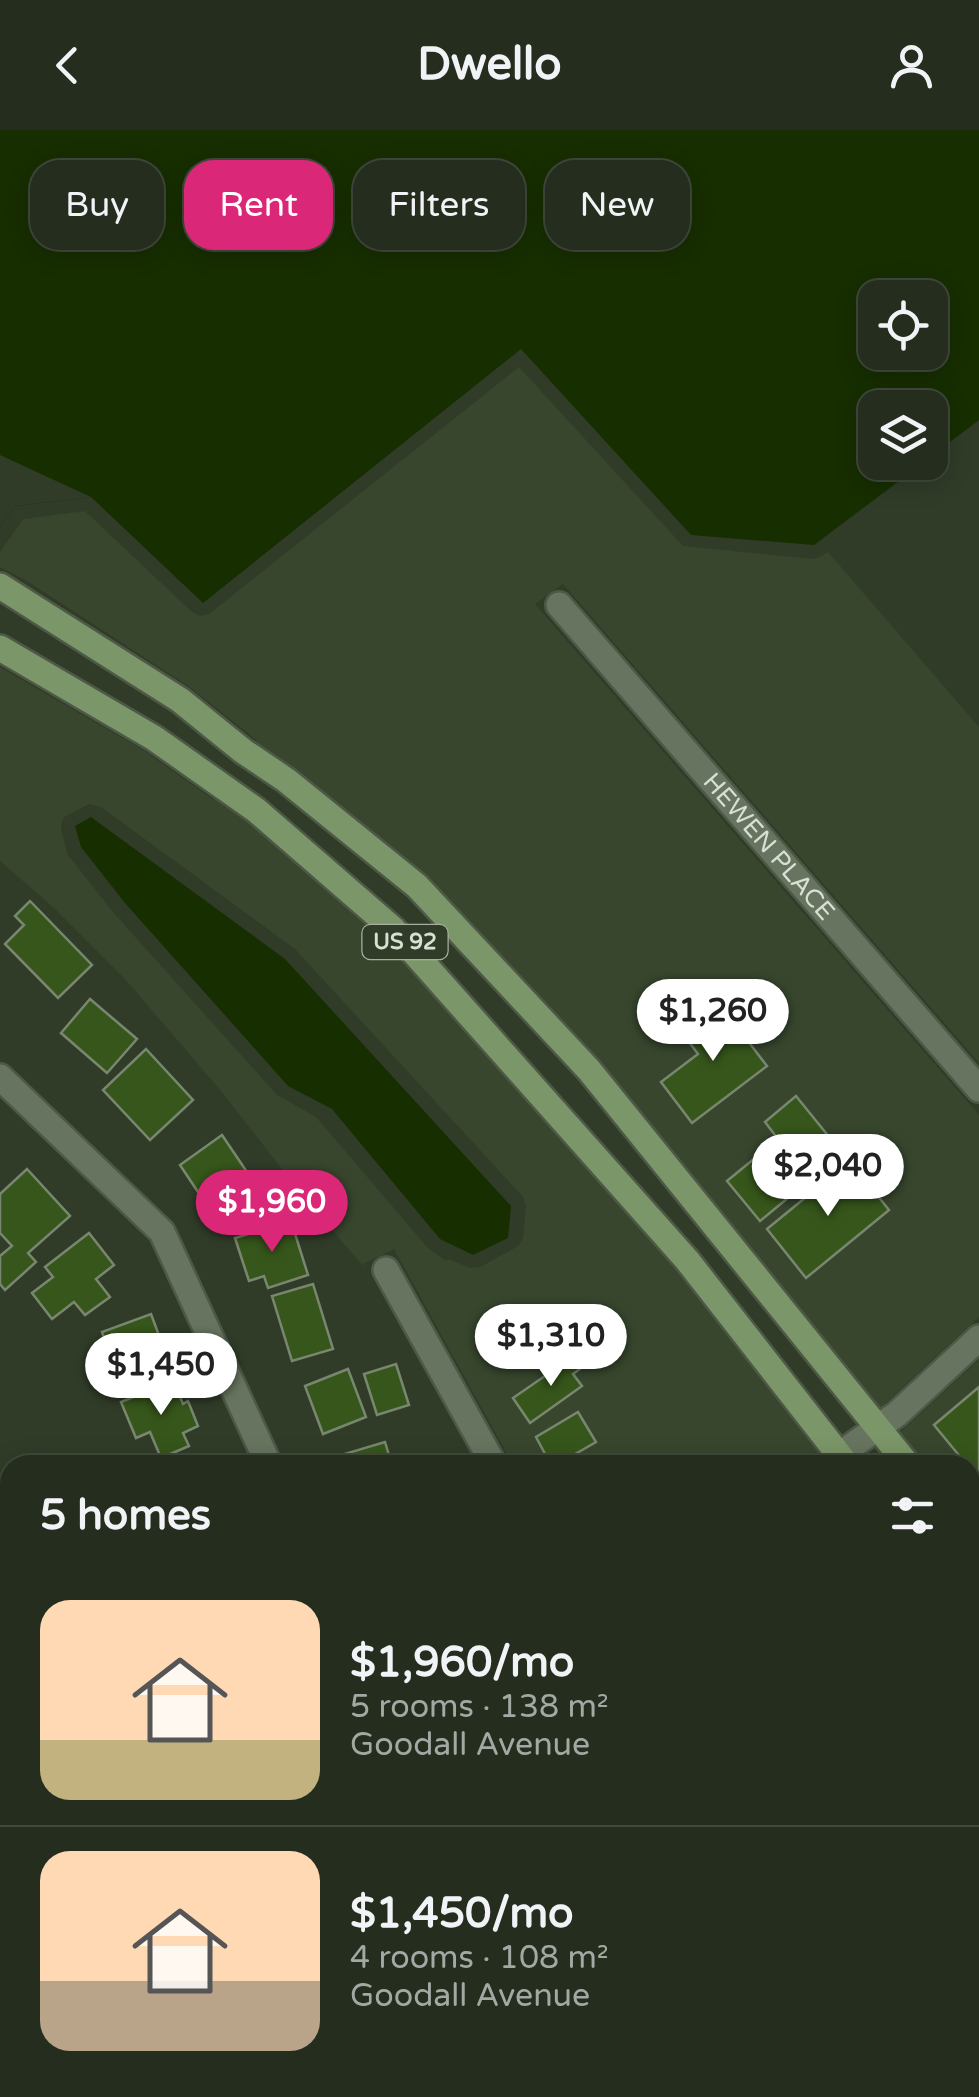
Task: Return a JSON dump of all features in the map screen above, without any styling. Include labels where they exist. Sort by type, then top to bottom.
[{"type":"main road","name":"US 92","points":[[2,587],[180,700],[417,886],[588,1070],[900,1455]]},
{"type":"main road","name":"US 92","points":[[0,648],[154,738],[245,802],[393,929],[687,1260],[839,1455]]},
{"type":"street","name":"HEWEN PLACE","points":[[559,605],[979,1089]]},
{"type":"street","points":[[0,1077],[162,1232],[264,1455]]},
{"type":"street","points":[[386,1270],[488,1455]]},
{"type":"street","points":[[848,1455],[979,1338]]},
{"type":"shaded area","points":[[0,130],[979,130],[979,420],[948,443],[948,390],[858,390],[858,480],[900,480],[814,545],[691,535],[521,349],[203,603],[91,497],[15,506],[0,527]]},
{"type":"shaded area","points":[[519,367],[683,546],[812,559],[828,552],[979,727],[979,1063],[563,584],[535,604],[979,1115],[979,1317],[863,1424],[574,1066],[404,886],[273,773],[255,739],[191,688],[0,567],[0,552],[23,519],[85,511],[192,612],[200,616],[209,614]]},
{"type":"shaded area","points":[[0,667],[143,750],[211,798],[248,803],[377,908],[844,1455],[507,1455],[394,1249],[363,1264],[365,1268],[125,979],[0,861]],"holes":[[[89,804],[101,807],[295,949],[523,1197],[523,1238],[518,1246],[480,1267],[470,1268],[446,1261],[428,1248],[316,1117],[277,1095],[113,912],[68,855],[61,830],[64,817]]]},
{"type":"shaded area","points":[[91,817],[285,959],[511,1206],[508,1238],[473,1255],[440,1239],[332,1109],[288,1086],[125,903],[81,847],[75,826]]},
{"type":"shaded area","points":[[979,1360],[979,1455],[889,1455],[883,1448]]},
{"type":"pier","points":[[0,455],[91,497],[15,506],[0,527]]},
{"type":"building","points":[[30,901],[92,965],[58,998],[5,944],[24,925],[15,916]]},
{"type":"building","points":[[90,999],[137,1039],[107,1073],[61,1033]]},
{"type":"building","points":[[718,1002],[767,1066],[692,1123],[661,1082],[698,1054],[680,1030]]},
{"type":"building","points":[[146,1049],[193,1100],[150,1140],[103,1090]]},
{"type":"building","points":[[796,1096],[830,1138],[811,1154],[823,1169],[760,1221],[727,1181],[778,1139],[765,1122]]},
{"type":"building","points":[[222,1135],[251,1178],[208,1207],[180,1165]]},
{"type":"building","points":[[850,1161],[889,1210],[806,1278],[767,1229]]},
{"type":"building","points":[[27,1169],[70,1216],[28,1253],[36,1262],[5,1290],[0,1284],[0,1256],[12,1246],[0,1233],[0,1194]]},
{"type":"building","points":[[291,1221],[308,1275],[268,1288],[264,1276],[249,1281],[235,1238]]},
{"type":"building","points":[[89,1233],[114,1265],[96,1279],[110,1297],[85,1315],[74,1302],[52,1319],[32,1293],[53,1277],[45,1267]]},
{"type":"building","points":[[313,1284],[333,1349],[292,1361],[272,1296]]},
{"type":"building","points":[[151,1314],[164,1349],[114,1367],[102,1332]]},
{"type":"building","points":[[581,1351],[588,1363],[573,1374],[582,1386],[530,1423],[513,1398]]},
{"type":"building","points":[[396,1364],[409,1405],[377,1415],[364,1374]]},
{"type":"building","points":[[348,1369],[366,1417],[323,1434],[305,1386]]},
{"type":"building","points":[[173,1381],[183,1404],[188,1401],[198,1426],[183,1433],[189,1446],[160,1455],[150,1432],[136,1438],[121,1402]]},
{"type":"building","points":[[979,1387],[979,1455],[959,1455],[934,1425]]},
{"type":"building","points":[[578,1412],[596,1442],[573,1455],[546,1455],[536,1437]]},
{"type":"building","points":[[385,1442],[389,1455],[341,1455]]}]
